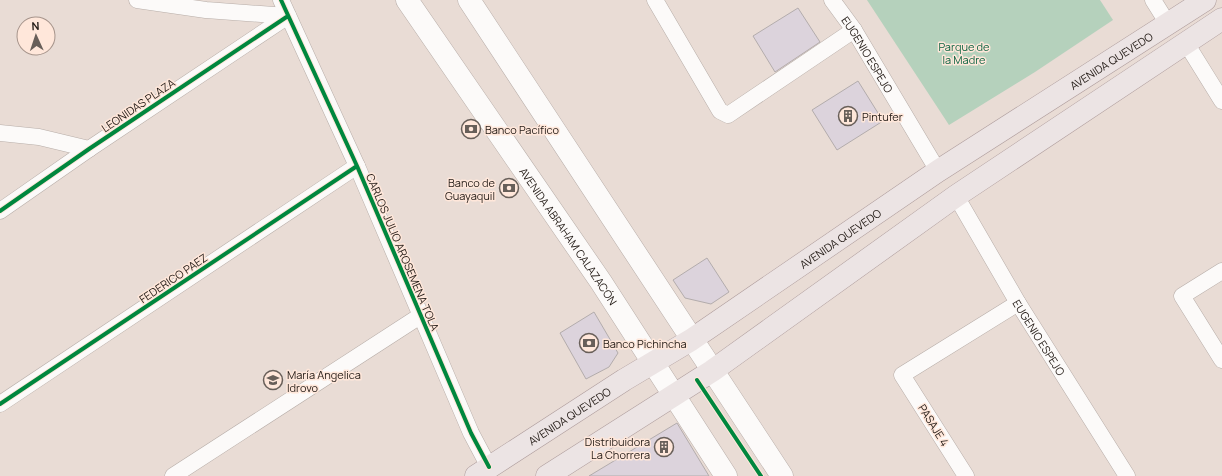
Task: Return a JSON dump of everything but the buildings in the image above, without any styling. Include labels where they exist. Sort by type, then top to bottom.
[{"type":"main road","name":"AVENIDA ABRAHAM CALAZACÓN","points":[[407,0],[601,282],[726,476]]},
{"type":"main road","points":[[469,0],[691,340],[782,476]]},
{"type":"main road","name":"AVENIDA QUEVEDO","points":[[482,472],[624,380],[691,340],[938,171],[1205,0]]},
{"type":"main road","points":[[547,476],[712,371],[956,196],[1222,19]]},
{"type":"street","points":[[137,0],[206,10],[288,16]]},
{"type":"street","name":"CARLOS JULIO AROSEMENA TOLA","points":[[281,0],[356,166],[471,433],[482,472]]},
{"type":"street","points":[[655,0],[720,111],[728,115],[854,30]]},
{"type":"street","name":"EUGENIO ESPEJO","points":[[832,0],[854,30],[938,171]]},
{"type":"street","points":[[1153,0],[1168,24]]},
{"type":"street","name":"LEONIDAS PLAZA","points":[[0,211],[89,149],[288,16]]},
{"type":"street","points":[[1186,42],[1222,101]]},
{"type":"street","points":[[0,134],[39,137],[89,149]]},
{"type":"street","name":"FEDERICO PAEZ","points":[[0,404],[356,166]]},
{"type":"street","name":"EUGENIO ESPEJO","points":[[956,196],[1018,302],[1126,476]]},
{"type":"street","points":[[1222,271],[1182,296],[1222,360]]},
{"type":"street","name":"PASAJE 4","points":[[966,476],[902,374],[1018,302]]},
{"type":"street","points":[[173,476],[420,316]]},
{"type":"green space","name":"Parque de la Madre","points":[[867,0],[1100,0],[1113,20],[1035,72],[949,125]]},
{"type":"cycle path","points":[[281,0],[357,166],[471,433],[489,467]]},
{"type":"cycle path","points":[[0,211],[89,149],[288,16]]},
{"type":"cycle path","points":[[0,404],[357,166]]},
{"type":"cycle path","points":[[697,380],[761,476]]},
{"type":"place","name":"Pintufer","points":[[848,116]]},
{"type":"place","name":"Banco Pacífico","points":[[471,129]]},
{"type":"place","name":"Banco de Guayaquil","points":[[509,188]]},
{"type":"place","name":"Banco Pichincha","points":[[589,343]]},
{"type":"place","name":"María Angelica Idrovo","points":[[273,380]]},
{"type":"place","name":"Distribuidora La Chorrera","points":[[664,447]]}]
